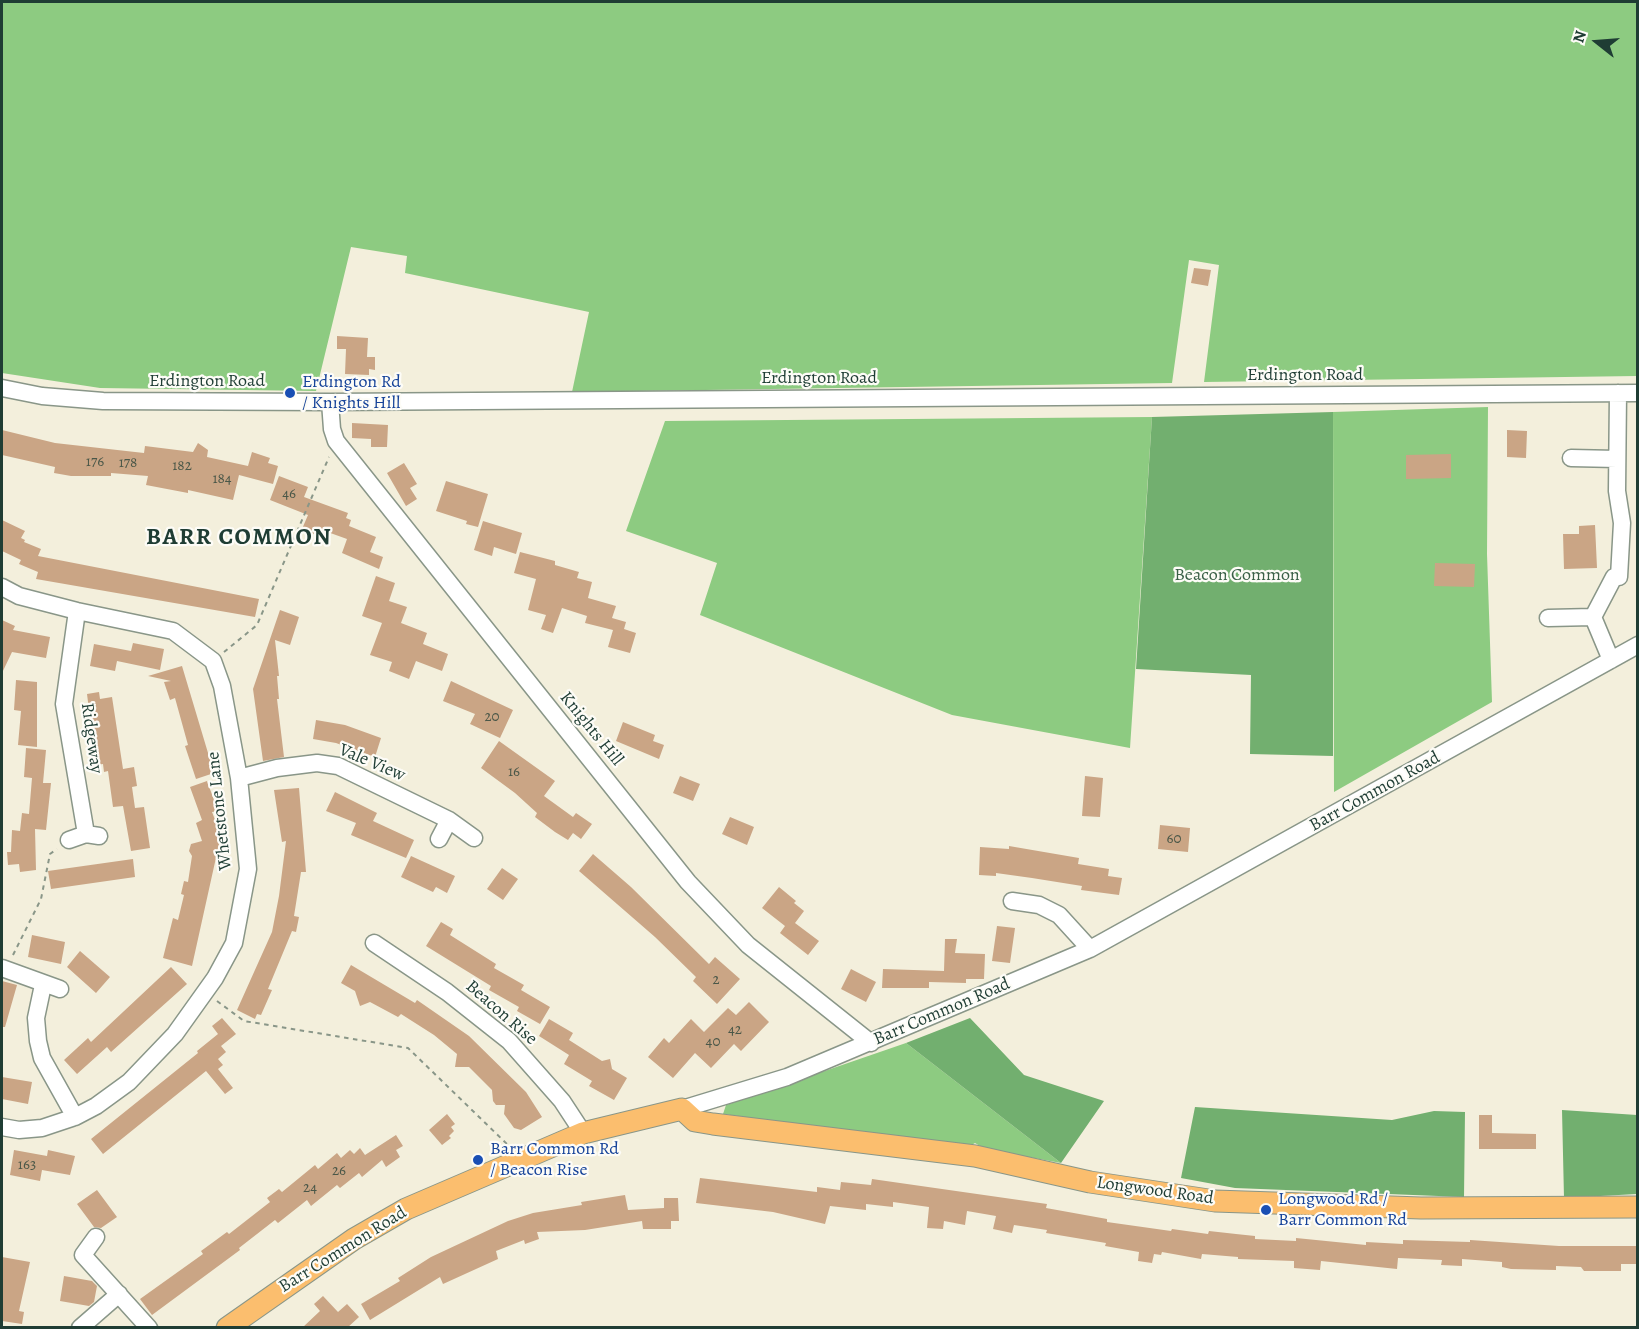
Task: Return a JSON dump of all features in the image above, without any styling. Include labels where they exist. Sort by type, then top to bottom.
[{"type":"main road","name":"Barr Common Road","points":[[227,1328],[363,1234],[406,1209],[583,1133],[682,1109]]},
{"type":"main road","name":"Longwood Road","points":[[682,1109],[695,1121],[951,1152],[1090,1182],[1215,1201],[1421,1208],[1638,1207]]},
{"type":"street","name":"Erdington Road","points":[[2,388],[42,396],[103,401],[330,402],[1638,393]]},
{"type":"street","points":[[1593,617],[1617,577],[1622,523],[1617,491],[1618,393]]},
{"type":"street","name":"Knights Hill","points":[[330,402],[332,429],[336,441],[688,882],[748,945],[871,1042]]},
{"type":"street","points":[[1571,458],[1617,459]]},
{"type":"street","points":[[2,587],[19,596],[77,611],[173,631],[213,661]]},
{"type":"street","name":"Ridgeway","points":[[69,840],[93,835],[64,704],[77,611]]},
{"type":"street","points":[[1548,618],[1593,617]]},
{"type":"street","points":[[1593,617],[1611,660]]},
{"type":"street","name":"Barr Common Road","points":[[682,1109],[786,1077],[1090,949],[1638,645]]},
{"type":"street","name":"Whetstone Lane","points":[[2,1127],[20,1130],[42,1128],[75,1117],[96,1106],[129,1082],[175,1034],[205,992],[234,943],[243,906],[248,868],[239,778],[222,686],[213,661]]},
{"type":"street","name":"Vale View","points":[[239,778],[277,768],[317,763],[338,766],[449,820],[474,838]]},
{"type":"street","points":[[439,839],[449,820]]},
{"type":"street","points":[[1012,901],[1039,905],[1059,915],[1090,949]]},
{"type":"street","name":"Beacon Rise","points":[[374,943],[447,992],[509,1041],[562,1101],[583,1133]]},
{"type":"street","points":[[3,970],[60,989]]},
{"type":"street","points":[[43,985],[36,1018],[42,1058],[75,1117]]},
{"type":"street","points":[[96,1237],[83,1255],[149,1328]]},
{"type":"street","points":[[80,1328],[119,1294]]},
{"type":"path","points":[[213,661],[257,626],[336,441]]},
{"type":"path","points":[[3,970],[41,899],[50,854],[69,840]]},
{"type":"path","points":[[205,992],[244,1021],[408,1048],[521,1158]]},
{"type":"green space","points":[[2,2],[1637,2],[1637,376],[1204,382],[1219,265],[1189,260],[1172,383],[572,392],[589,312],[405,273],[407,256],[351,247],[316,391],[100,388],[2,373]]},
{"type":"green space","points":[[1488,407],[1487,554],[1492,702],[1334,792],[1333,412]]},
{"type":"green space","name":"Beacon Common","points":[[1333,412],[1333,756],[1250,754],[1251,675],[1136,669],[1152,417]]},
{"type":"green space","points":[[1152,417],[1130,748],[952,715],[700,615],[717,563],[626,531],[665,421]]},
{"type":"green space","points":[[970,1018],[1024,1075],[1104,1101],[1061,1163],[906,1043]]},
{"type":"green space","points":[[906,1043],[1061,1163],[985,1149],[975,1143],[968,1147],[723,1114],[726,1105]]},
{"type":"green space","points":[[1195,1107],[1392,1120],[1434,1111],[1465,1112],[1464,1197],[1235,1188],[1181,1178]]},
{"type":"green space","points":[[1562,1110],[1637,1115],[1637,1194],[1564,1198]]},
{"type":"building","points":[[1194,268],[1211,270],[1208,286],[1191,283]]},
{"type":"building","points":[[337,336],[368,338],[367,357],[375,357],[375,370],[369,369],[369,375],[345,374],[346,349],[337,349]]},
{"type":"building","points":[[352,423],[388,425],[387,447],[371,447],[371,439],[352,438]]},
{"type":"building","points":[[2,430],[55,443],[144,453],[145,446],[193,452],[198,443],[208,450],[207,457],[248,466],[252,452],[270,458],[268,463],[278,466],[273,484],[239,475],[233,500],[188,490],[188,493],[146,485],[148,476],[111,473],[111,476],[71,476],[54,473],[55,467],[2,455]]},
{"type":"building","points":[[1507,430],[1527,431],[1526,458],[1507,457]]},
{"type":"building","points":[[1451,454],[1451,478],[1406,479],[1406,455]]},
{"type":"building","points":[[404,463],[417,484],[410,488],[417,499],[406,506],[387,473]]},
{"type":"building","points":[[279,476],[308,487],[304,497],[348,513],[346,518],[351,520],[349,526],[376,537],[370,552],[383,557],[379,569],[342,553],[347,539],[322,530],[319,536],[302,529],[308,515],[270,500]]},
{"type":"building","points":[[446,481],[488,494],[478,527],[436,511]]},
{"type":"building","points":[[2,520],[25,531],[21,538],[25,540],[24,542],[41,549],[38,556],[259,599],[255,617],[36,579],[38,572],[19,564],[21,560],[2,551]]},
{"type":"building","points":[[483,521],[522,533],[516,554],[494,547],[492,556],[474,550]]},
{"type":"building","points":[[1595,525],[1597,568],[1564,569],[1563,534],[1579,534],[1579,526]]},
{"type":"building","points":[[520,552],[555,561],[555,565],[579,572],[577,578],[592,582],[588,598],[616,606],[612,618],[626,622],[624,629],[636,633],[630,653],[608,647],[613,630],[585,623],[587,616],[562,608],[553,633],[541,629],[546,615],[528,610],[536,579],[514,573]]},
{"type":"building","points":[[1435,563],[1475,564],[1474,587],[1434,586]]},
{"type":"building","points":[[376,576],[395,583],[389,601],[407,607],[401,623],[427,633],[423,644],[448,654],[442,671],[416,661],[409,679],[389,671],[392,662],[370,655],[382,623],[362,616]]},
{"type":"building","points":[[280,610],[299,617],[290,645],[275,640],[279,676],[277,676],[279,699],[277,699],[284,757],[263,761],[253,689]]},
{"type":"building","points":[[2,620],[15,626],[13,630],[50,637],[46,658],[12,652],[2,673]]},
{"type":"building","points":[[133,643],[164,649],[160,670],[117,661],[115,671],[90,666],[94,644],[131,651]]},
{"type":"building","points":[[182,666],[214,773],[196,779],[185,746],[188,745],[175,698],[170,700],[164,682],[171,681],[148,676]]},
{"type":"building","points":[[16,680],[37,682],[37,747],[18,745],[21,711],[14,710]]},
{"type":"building","points":[[451,681],[513,710],[500,738],[470,724],[475,714],[443,701]]},
{"type":"building","points":[[99,692],[100,699],[112,697],[123,769],[134,767],[137,786],[132,787],[135,808],[144,807],[150,848],[131,851],[123,806],[113,807],[108,771],[104,772],[103,764],[96,765],[87,694]]},
{"type":"building","points":[[316,720],[345,725],[381,738],[375,757],[336,743],[313,739]]},
{"type":"building","points":[[623,722],[655,735],[653,741],[664,745],[659,759],[616,741]]},
{"type":"building","points":[[499,741],[555,781],[544,796],[573,817],[576,813],[592,824],[581,839],[573,833],[568,840],[555,832],[535,817],[537,813],[515,793],[481,768]]},
{"type":"building","points":[[26,748],[46,750],[43,783],[51,783],[46,830],[35,829],[36,870],[20,872],[19,864],[8,865],[7,852],[11,852],[12,830],[20,831],[22,813],[29,814],[32,778],[24,777]]},
{"type":"building","points":[[680,776],[700,784],[693,801],[673,793]]},
{"type":"building","points":[[1085,776],[1103,778],[1100,817],[1082,816]]},
{"type":"building","points":[[207,781],[218,811],[212,812],[221,835],[192,966],[163,958],[173,918],[178,920],[184,895],[181,894],[184,881],[188,882],[192,856],[189,851],[191,844],[202,841],[196,823],[202,820],[190,787]]},
{"type":"building","points":[[299,788],[306,872],[301,872],[294,916],[299,917],[296,932],[292,931],[268,989],[272,990],[261,1015],[257,1014],[255,1019],[237,1010],[272,932],[279,896],[286,841],[282,842],[274,790]]},
{"type":"building","points":[[335,792],[377,813],[373,821],[414,840],[406,858],[351,835],[356,823],[326,811]]},
{"type":"building","points":[[730,817],[754,827],[747,845],[722,834]]},
{"type":"building","points":[[1160,825],[1190,828],[1188,852],[1158,849]]},
{"type":"building","points":[[1009,846],[1079,858],[1078,864],[1109,869],[1108,876],[1122,878],[1119,895],[1081,890],[1082,886],[1032,878],[996,873],[996,876],[979,875],[980,847],[1009,849]]},
{"type":"building","points":[[593,854],[631,887],[709,964],[715,957],[740,979],[717,1004],[693,981],[696,977],[655,937],[579,871]]},
{"type":"building","points":[[411,856],[455,876],[447,893],[436,887],[433,892],[401,877]]},
{"type":"building","points":[[133,859],[135,877],[51,889],[48,871]]},
{"type":"building","points":[[502,868],[518,879],[503,900],[487,889]]},
{"type":"building","points":[[779,887],[804,911],[795,923],[819,941],[808,955],[780,933],[785,926],[762,908]]},
{"type":"building","points":[[441,922],[453,929],[450,935],[496,964],[494,968],[524,985],[521,990],[550,1007],[540,1024],[517,1011],[519,1007],[489,990],[491,986],[426,946]]},
{"type":"building","points":[[997,926],[1015,928],[1010,963],[992,961]]},
{"type":"building","points":[[32,935],[65,942],[61,964],[28,957]]},
{"type":"building","points":[[945,939],[957,939],[955,953],[985,954],[984,979],[966,979],[966,983],[929,982],[929,988],[882,988],[883,969],[944,971]]},
{"type":"building","points":[[80,951],[110,977],[96,993],[67,967]]},
{"type":"building","points":[[351,965],[415,1003],[417,1000],[469,1036],[526,1092],[542,1117],[521,1130],[514,1128],[504,1114],[505,1105],[496,1105],[493,1101],[492,1090],[469,1067],[455,1067],[457,1054],[434,1035],[401,1014],[398,1017],[370,1002],[360,1006],[355,991],[341,983]]},
{"type":"building","points":[[171,967],[187,984],[111,1052],[107,1047],[77,1074],[64,1060],[88,1038],[91,1042]]},
{"type":"building","points":[[851,969],[876,982],[866,1002],[841,989]]},
{"type":"building","points":[[2,981],[17,985],[5,1027],[2,1027]]},
{"type":"building","points":[[749,1002],[769,1022],[741,1051],[734,1044],[711,1068],[695,1053],[673,1078],[648,1057],[664,1038],[669,1043],[691,1019],[704,1032],[728,1008],[736,1015]]},
{"type":"building","points":[[222,1018],[236,1034],[221,1046],[226,1052],[218,1059],[223,1065],[218,1069],[233,1088],[225,1094],[206,1071],[103,1154],[91,1139],[198,1053],[197,1051],[218,1034],[212,1026]]},
{"type":"building","points":[[549,1019],[573,1033],[569,1040],[602,1061],[610,1059],[612,1069],[627,1078],[614,1100],[589,1086],[592,1081],[564,1064],[569,1055],[539,1036]]},
{"type":"building","points":[[2,1077],[32,1082],[28,1104],[2,1099]]},
{"type":"building","points":[[447,1114],[455,1124],[451,1127],[454,1131],[449,1136],[451,1138],[442,1145],[429,1130]]},
{"type":"building","points":[[1479,1115],[1492,1115],[1492,1133],[1536,1134],[1536,1149],[1479,1149]]},
{"type":"building","points":[[396,1135],[403,1146],[396,1150],[400,1157],[386,1167],[382,1160],[362,1177],[359,1173],[340,1188],[337,1185],[311,1206],[307,1200],[278,1223],[275,1220],[239,1248],[240,1250],[152,1315],[140,1299],[203,1254],[201,1251],[227,1232],[229,1234],[270,1202],[267,1198],[279,1189],[282,1192],[315,1165],[318,1169],[337,1153],[341,1158],[350,1150],[354,1154],[360,1148],[365,1155]]},
{"type":"building","points":[[14,1150],[47,1156],[48,1150],[75,1156],[70,1175],[42,1170],[40,1181],[10,1175]]},
{"type":"building","points":[[700,1178],[817,1192],[817,1187],[840,1190],[841,1182],[871,1185],[872,1179],[1047,1204],[1046,1208],[1107,1219],[1107,1222],[1171,1231],[1172,1229],[1208,1234],[1209,1231],[1255,1236],[1255,1239],[1296,1241],[1296,1238],[1366,1245],[1366,1242],[1403,1244],[1403,1240],[1470,1242],[1470,1240],[1559,1246],[1638,1246],[1638,1264],[1621,1264],[1621,1271],[1584,1271],[1581,1267],[1556,1266],[1556,1270],[1511,1269],[1502,1267],[1502,1262],[1462,1259],[1462,1266],[1441,1265],[1442,1260],[1398,1258],[1397,1269],[1321,1261],[1320,1270],[1294,1268],[1294,1261],[1238,1259],[1238,1257],[1202,1254],[1201,1259],[1162,1252],[1161,1255],[1154,1254],[1152,1263],[1138,1261],[1139,1252],[1105,1246],[1106,1243],[1046,1233],[1047,1230],[1014,1225],[1012,1233],[993,1229],[996,1216],[967,1211],[965,1225],[944,1221],[943,1229],[927,1228],[929,1207],[893,1202],[893,1207],[866,1204],[866,1210],[830,1206],[825,1224],[773,1212],[696,1203]]},
{"type":"building","points":[[97,1190],[117,1217],[101,1228],[94,1227],[77,1204]]},
{"type":"building","points":[[625,1195],[628,1210],[664,1208],[664,1198],[678,1198],[679,1221],[671,1221],[671,1229],[643,1229],[642,1221],[585,1230],[537,1232],[539,1239],[525,1244],[524,1240],[496,1251],[498,1259],[443,1284],[440,1277],[370,1320],[361,1304],[400,1281],[398,1278],[431,1257],[508,1221],[533,1213],[582,1205],[581,1202]]},
{"type":"building","points":[[2,1257],[30,1262],[19,1311],[24,1312],[22,1324],[2,1321]]},
{"type":"building","points":[[64,1276],[92,1281],[97,1286],[94,1302],[89,1306],[60,1301]]},
{"type":"building","points":[[323,1296],[338,1312],[347,1304],[359,1317],[347,1328],[302,1328],[320,1311],[314,1304]]},
{"type":"place","name":"Erdington Rd / Knights Hill","points":[[290,393]]},
{"type":"place","name":"Barr Common Rd / Beacon Rise","points":[[478,1160]]},
{"type":"place","name":"Longwood Rd / Barr Common Rd","points":[[1266,1210]]},
{"type":"district","name":"BARR COMMON","points":[[239,538]]}]
